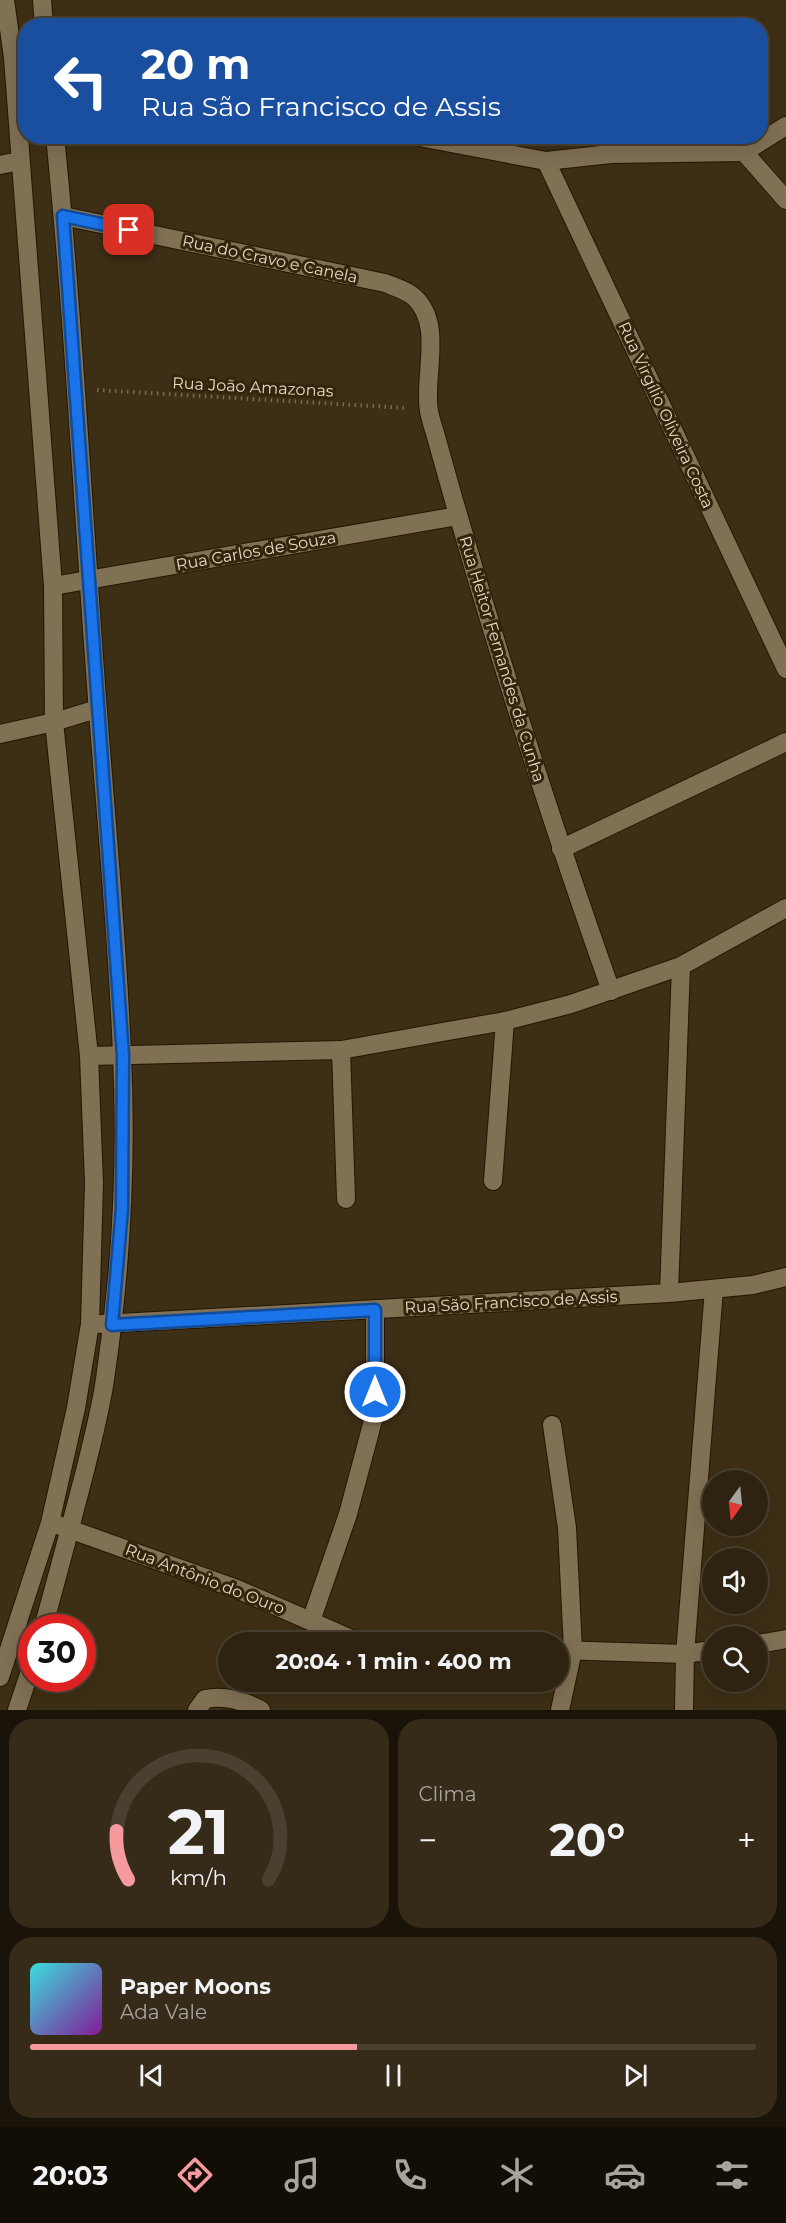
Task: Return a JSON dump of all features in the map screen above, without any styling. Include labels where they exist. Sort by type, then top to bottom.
[{"type":"street","points":[[5,0],[18,56]]},
{"type":"street","points":[[42,0],[43,18]]},
{"type":"street","points":[[768,137],[786,126]]},
{"type":"street","points":[[0,1677],[50,1522],[76,1408],[90,1324],[94,1183],[89,1056],[54,722],[53,586],[20,144]]},
{"type":"street","points":[[47,1614],[105,1383],[122,1209],[123,1056],[76,388],[63,216],[55,144]]},
{"type":"street","points":[[456,144],[546,161],[611,154],[744,152],[757,144]]},
{"type":"street","points":[[744,152],[786,200]]},
{"type":"street","points":[[0,165],[20,161]]},
{"type":"street","name":"Rua Virgílio Oliveira Costa","points":[[546,161],[786,669]]},
{"type":"street","name":"Rua do Cravo e Canela","points":[[63,216],[385,283],[414,297],[428,320]]},
{"type":"street","name":"Rua Heitor Fernandes da Cunha","points":[[428,320],[429,410],[458,516],[561,849],[611,992]]},
{"type":"street","name":"Rua Carlos de Souza","points":[[53,586],[458,516]]},
{"type":"street","points":[[0,734],[54,722],[97,709]]},
{"type":"street","points":[[561,849],[786,742]]},
{"type":"street","points":[[89,1056],[341,1050],[505,1021],[571,1005],[681,966],[786,908]]},
{"type":"street","points":[[669,1293],[681,966]]},
{"type":"street","points":[[493,1181],[505,1021]]},
{"type":"street","points":[[341,1050],[346,1198]]},
{"type":"street","name":"Rua São Francisco de Assis","points":[[90,1324],[112,1325],[669,1293],[753,1285],[786,1277]]},
{"type":"street","points":[[684,1710],[685,1654],[714,1289]]},
{"type":"street","points":[[312,1621],[348,1514],[375,1413],[375,1310]]},
{"type":"street","points":[[552,1425],[567,1528],[566,1632]]},
{"type":"street","name":"Rua Antônio do Ouro","points":[[50,1522],[237,1589],[336,1632]]},
{"type":"street","points":[[768,1642],[786,1639]]},
{"type":"street","points":[[569,1650],[685,1654],[702,1651]]},
{"type":"street","points":[[17,1710],[23,1692]]},
{"type":"street","points":[[560,1710],[562,1692]]},
{"type":"street","points":[[197,1710],[205,1699],[217,1696],[261,1710]]},
{"type":"path","name":"Rua João Amazonas","points":[[76,388],[429,410]]},
{"type":"route","points":[[129,230],[63,216],[123,1056],[122,1209],[112,1325],[375,1310],[375,1392]]}]
